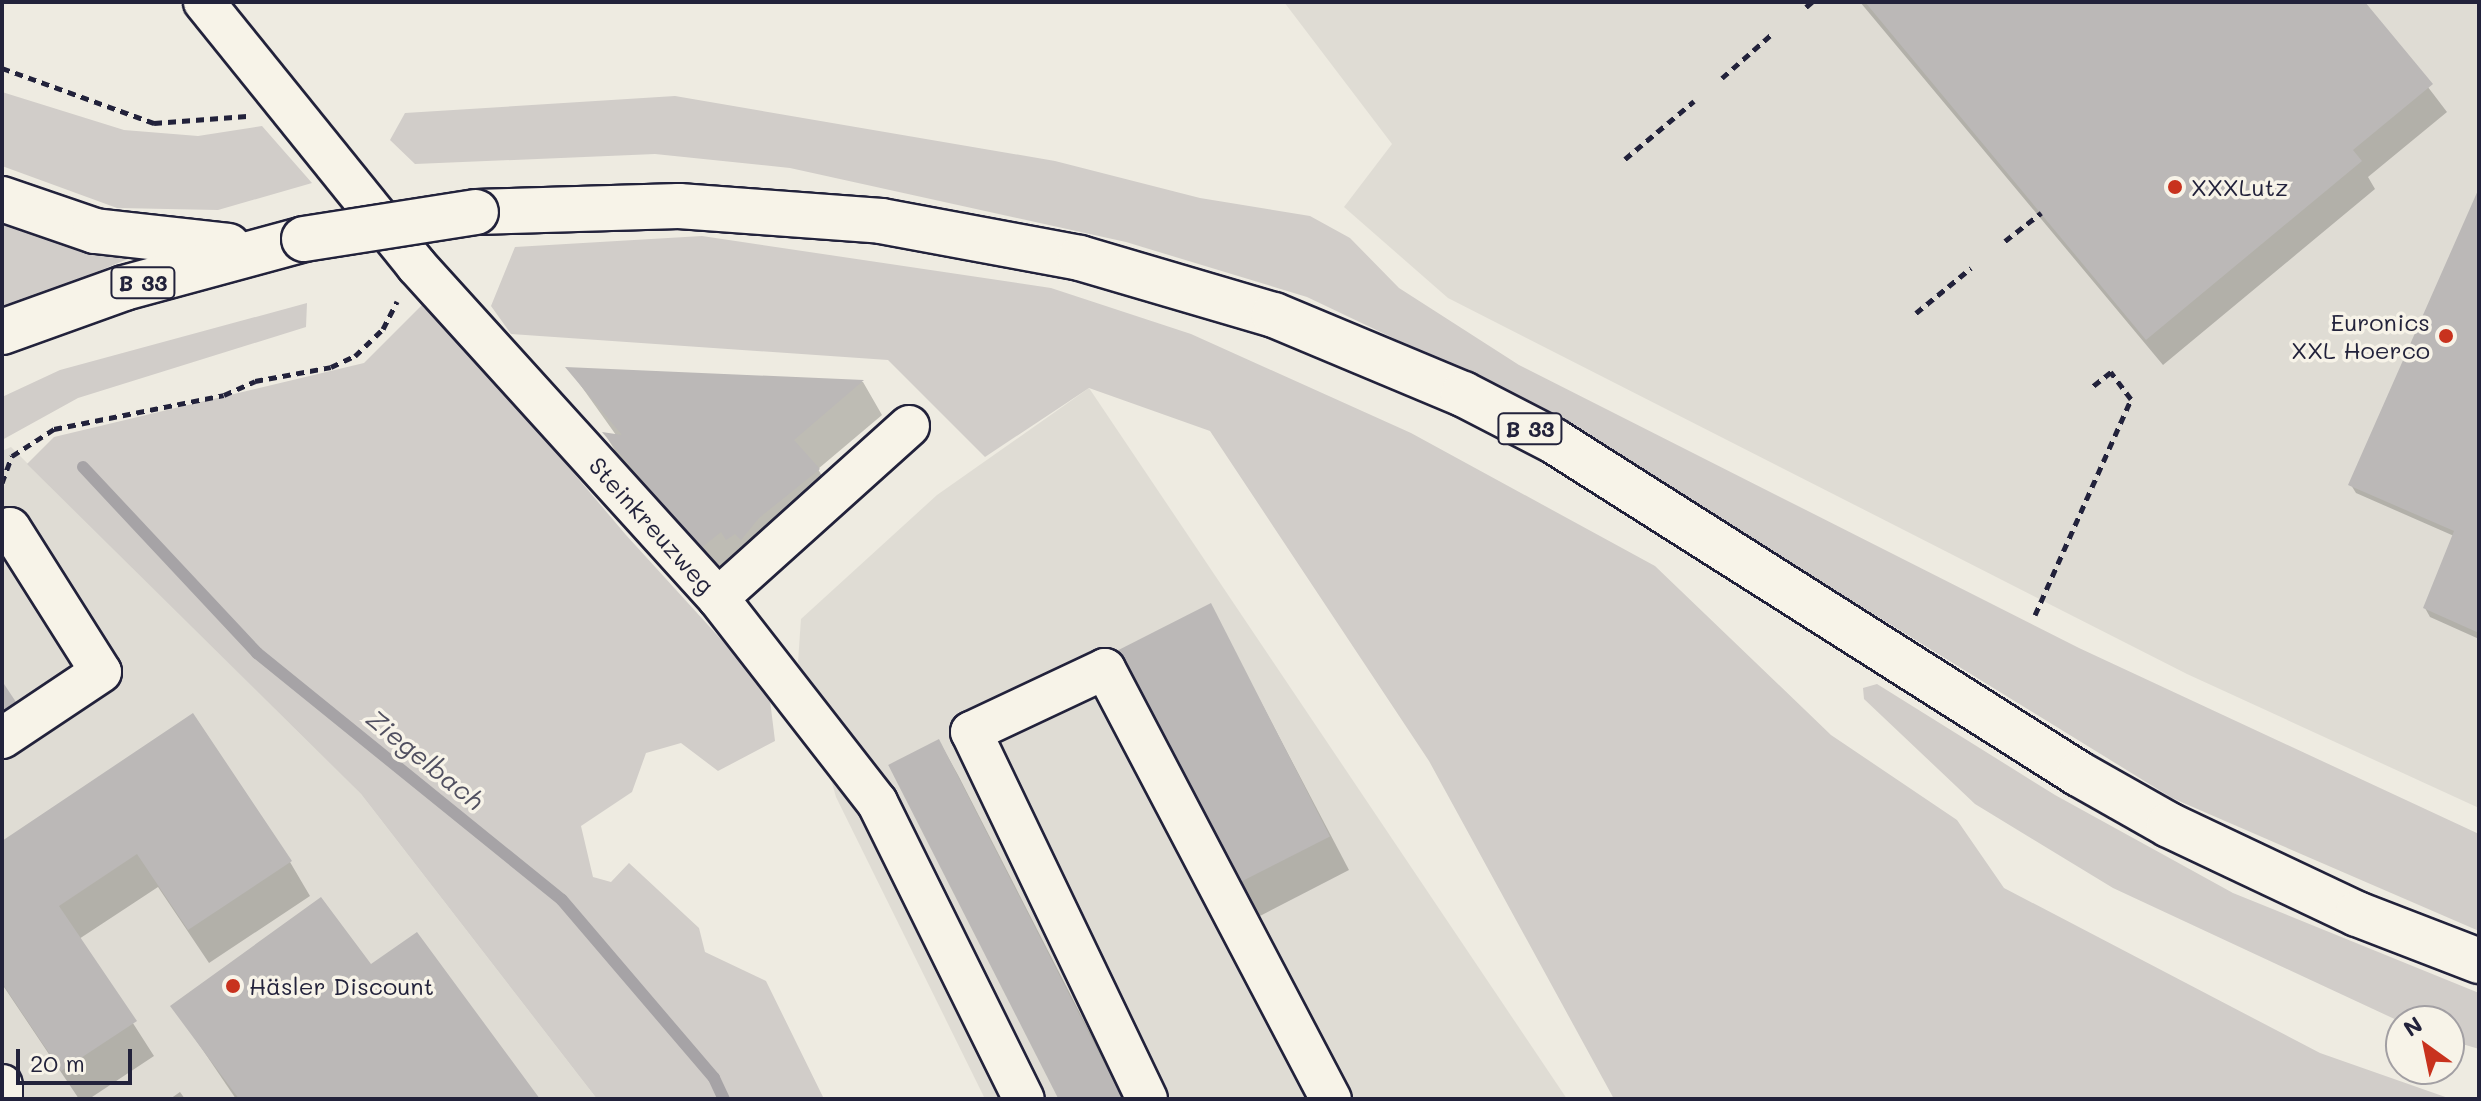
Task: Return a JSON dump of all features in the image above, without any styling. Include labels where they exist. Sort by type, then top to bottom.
[{"type":"main road","points":[[2,199],[80,226],[141,240],[189,245],[295,241]]},
{"type":"main road","name":"B 33","points":[[2,332],[124,288],[295,241],[476,212],[679,206],[881,221],[1080,258],[1274,315],[1450,388],[1554,441],[2079,774],[2169,825],[2357,914],[2479,961]]},
{"type":"street","name":"Steinkreuzweg","points":[[204,2],[288,113],[416,265],[718,598],[877,802],[1024,1099]]},
{"type":"street","points":[[718,598],[909,426]]},
{"type":"street","points":[[2,533],[10,528],[101,672],[2,738]]},
{"type":"street","points":[[1147,1099],[971,732],[1105,669],[1331,1099]]},
{"type":"street","points":[[2,1085],[2,1099]]},
{"type":"path","points":[[1806,7],[1812,2]]},
{"type":"path","points":[[1722,78],[1774,32]]},
{"type":"path","points":[[2,68],[154,123],[288,113]]},
{"type":"path","points":[[1625,159],[1694,101]]},
{"type":"path","points":[[2005,241],[2041,213]]},
{"type":"path","points":[[2,483],[12,456],[54,429],[224,395],[255,381],[331,367],[355,356],[383,329],[416,265]]},
{"type":"path","points":[[1916,313],[1971,268]]},
{"type":"path","points":[[2035,615],[2131,399],[2111,372],[2093,386]]},
{"type":"shaded area","points":[[1284,2],[2479,2],[2479,808],[2187,674],[1448,298],[1344,207],[1392,144]]},
{"type":"shaded area","points":[[2,92],[124,130],[198,136],[262,126],[312,183],[218,210],[117,208],[2,166]]},
{"type":"shaded area","points":[[675,96],[1055,161],[1200,198],[1310,216],[1350,238],[1399,288],[1519,365],[2079,648],[2479,834],[2479,931],[2172,798],[1536,406],[1307,297],[1126,242],[790,168],[655,154],[415,164],[390,140],[405,113]]},
{"type":"shaded area","points":[[2,215],[140,254],[2,311]]},
{"type":"shaded area","points":[[702,236],[1051,288],[1191,334],[1411,433],[1655,566],[1831,735],[1957,820],[2004,888],[2320,1053],[2385,1076],[2385,1085],[2411,1085],[2451,1099],[1614,1099],[1429,761],[1210,431],[1089,388],[985,457],[888,360],[511,334],[491,306],[515,247]]},
{"type":"shaded area","points":[[427,300],[626,535],[769,692],[775,741],[718,771],[681,743],[646,753],[632,792],[581,826],[593,877],[611,882],[629,863],[699,928],[705,952],[766,981],[824,1099],[597,1099],[361,794],[27,464],[54,437],[364,363]]},
{"type":"shaded area","points":[[307,303],[306,327],[78,398],[2,440],[2,397],[60,370]]},
{"type":"shaded area","points":[[1089,388],[1567,1099],[985,1099],[836,797],[798,662],[801,619],[937,495]]},
{"type":"shaded area","points":[[11,447],[361,794],[597,1099],[2,1099],[2,451]]},
{"type":"shaded area","points":[[1877,684],[2055,795],[2233,893],[2479,993],[2479,1049],[2465,1045],[2465,1005],[2385,1005],[2385,1015],[2113,888],[1975,804],[1864,699],[1863,688]]},
{"type":"building","name":"XXXLutz","points":[[1865,2],[2365,2],[2433,84],[2353,150],[2362,161],[2146,340]]},
{"type":"building","name":"Euronics XXL Hoerco","points":[[2479,188],[2479,633],[2423,608],[2454,531],[2348,485]]},
{"type":"building","points":[[565,367],[864,380],[794,440],[820,469],[759,518],[741,540],[735,534],[726,540],[721,532],[700,549],[602,432],[622,435]]},
{"type":"building","points":[[1211,603],[1330,836],[1235,885],[1117,651]]},
{"type":"building","points":[[2,681],[16,702],[2,711]]},
{"type":"building","points":[[193,713],[292,861],[188,930],[137,854],[59,906],[137,1021],[61,1071],[2,983],[2,841]]},
{"type":"building","points":[[939,739],[1122,1099],[1058,1099],[888,765]]},
{"type":"building","points":[[321,897],[371,964],[417,932],[540,1099],[239,1099],[170,1006]]},
{"type":"waterway","name":"Ziegelbach","points":[[83,467],[257,653],[562,900],[714,1078],[724,1099]]},
{"type":"place","name":"XXXLutz","points":[[2175,187]]},
{"type":"place","name":"Euronics XXL Hoerco","points":[[2446,336]]},
{"type":"place","name":"Häsler Discount","points":[[233,986]]}]
